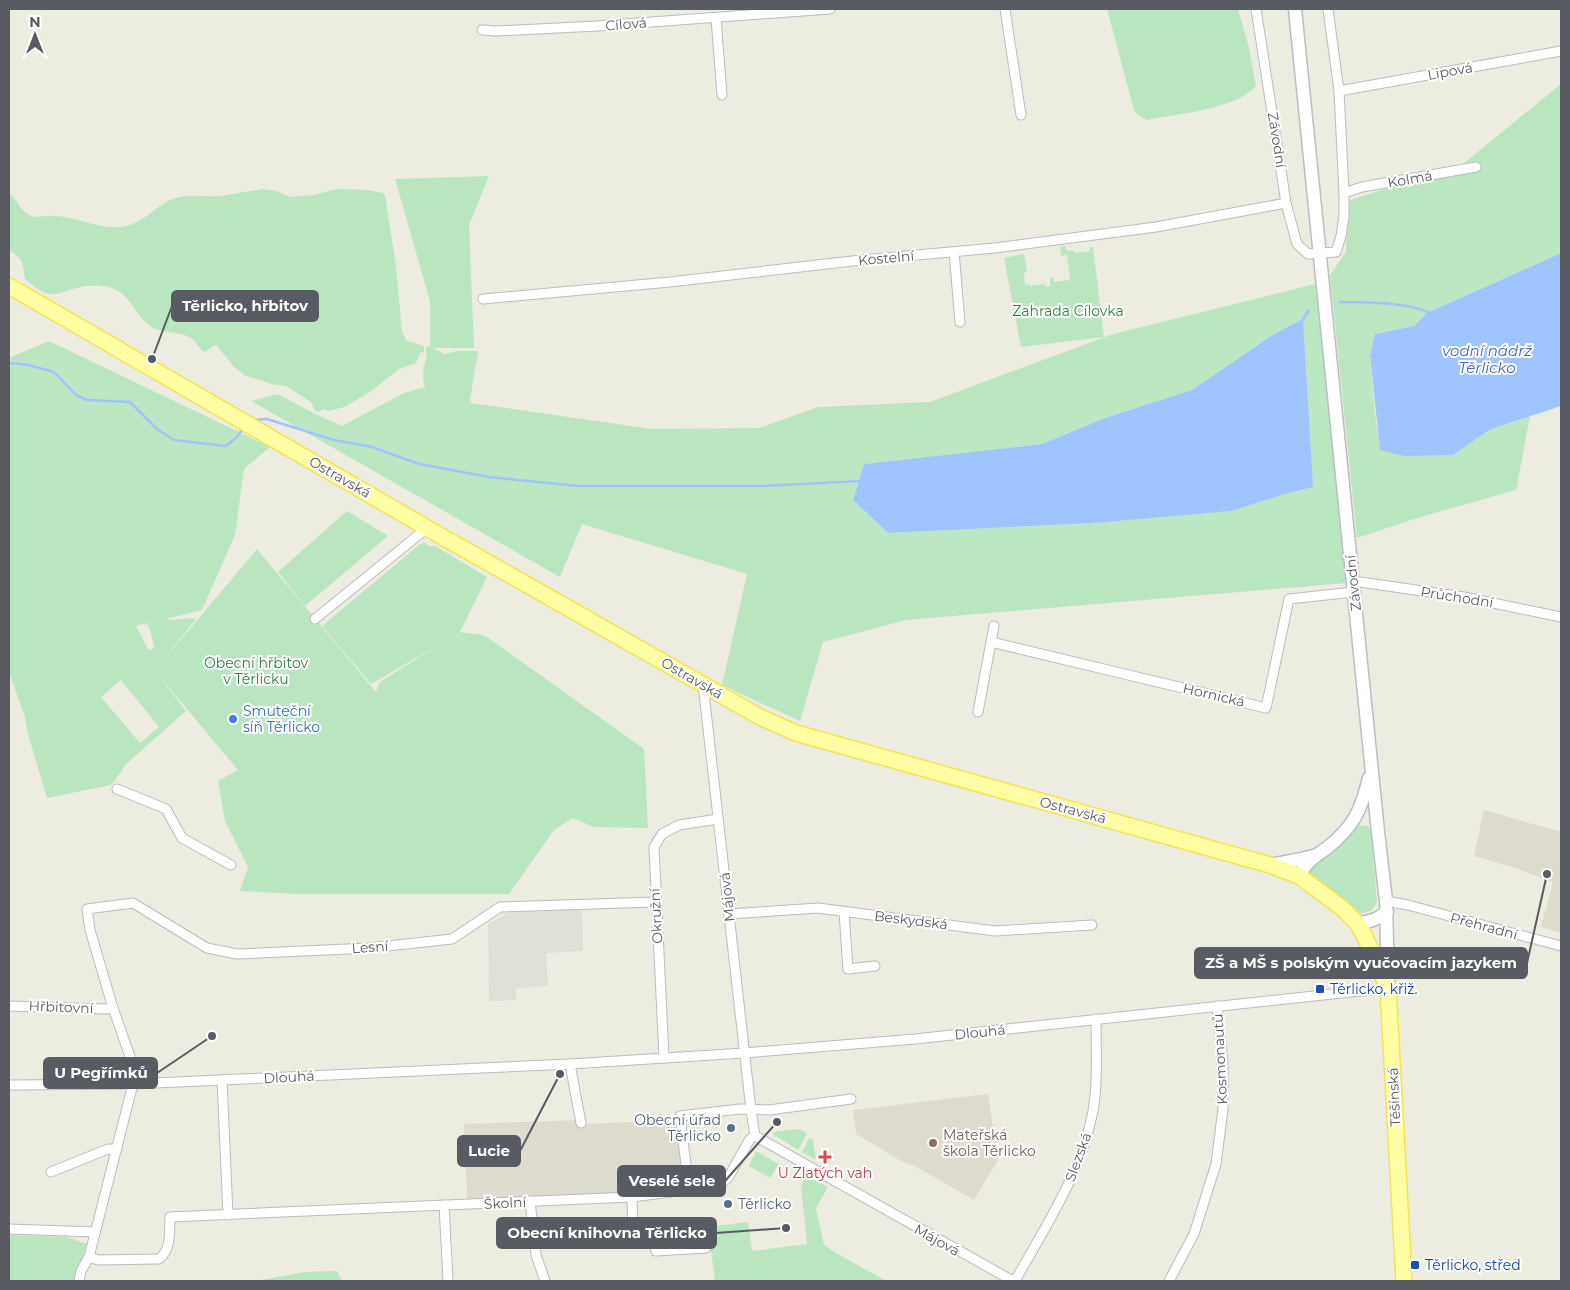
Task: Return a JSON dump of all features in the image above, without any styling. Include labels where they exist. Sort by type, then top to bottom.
[{"type":"main road","name":"Závodní","points":[[1295,9],[1386,906]]},
{"type":"main road","name":"Ostravská","points":[[9,286],[426,528],[760,717],[796,733],[1270,865],[1300,876],[1342,908],[1357,923],[1388,988]]},
{"type":"main road","points":[[1300,876],[1305,865],[1336,839],[1355,819],[1363,802],[1371,768]]},
{"type":"main road","points":[[1355,819],[1363,818],[1371,821],[1378,832]]},
{"type":"main road","points":[[1270,865],[1301,860],[1315,855]]},
{"type":"main road","points":[[1357,923],[1374,920],[1386,906]]},
{"type":"main road","name":"Těšínská","points":[[1386,906],[1388,988],[1404,1281]]},
{"type":"street","name":"Cílová","points":[[482,30],[597,26],[830,9]]},
{"type":"street","points":[[1004,9],[1021,115]]},
{"type":"street","name":"Závodní","points":[[1256,9],[1286,203],[1296,244],[1308,254],[1320,254]]},
{"type":"street","points":[[1320,254],[1336,252],[1342,230],[1344,193],[1339,90],[1328,9]]},
{"type":"street","points":[[716,18],[722,95]]},
{"type":"street","name":"Lipová","points":[[1339,90],[1561,51]]},
{"type":"street","name":"Kolmá","points":[[1344,193],[1362,187],[1476,168]]},
{"type":"street","name":"Kostelní","points":[[483,299],[670,282],[861,260],[995,248],[1156,227],[1286,203]]},
{"type":"street","points":[[954,252],[960,322]]},
{"type":"street","points":[[315,619],[426,528]]},
{"type":"street","name":"Průchodní","points":[[1354,587],[1464,597],[1561,617]]},
{"type":"street","name":"Hornická","points":[[991,642],[1266,708],[1289,599],[1354,587]]},
{"type":"street","points":[[978,712],[994,626]]},
{"type":"street","name":"Májová","points":[[703,684],[750,1110],[755,1136],[1014,1281]]},
{"type":"street","points":[[116,789],[166,809],[182,838],[231,865]]},
{"type":"street","name":"Okružní","points":[[664,1058],[655,902],[654,847],[662,834],[679,825],[718,819]]},
{"type":"street","name":"Lesní","points":[[87,909],[133,904],[207,948],[237,954],[369,948],[452,939],[500,907],[655,902]]},
{"type":"street","name":"Přehradní","points":[[1386,906],[1408,905],[1561,946]]},
{"type":"street","name":"Beskydská","points":[[729,914],[818,908],[995,931],[1092,925]]},
{"type":"street","name":"Hřbitovní","points":[[78,1281],[89,1257],[133,1084],[133,1065],[113,1008],[90,930],[87,909]]},
{"type":"street","points":[[844,912],[848,969],[874,966]]},
{"type":"street","name":"Dlouhá","points":[[9,1086],[133,1084],[570,1064],[744,1053],[915,1039],[1388,988]]},
{"type":"street","name":"Hřbitovní","points":[[9,1006],[113,1008]]},
{"type":"street","name":"Kosmonautů","points":[[1169,1281],[1194,1234],[1216,1164],[1224,1109],[1223,1063],[1217,1006]]},
{"type":"street","name":"Slezská","points":[[1014,1281],[1066,1190],[1085,1143],[1093,1110],[1096,1084],[1096,1019]]},
{"type":"street","points":[[570,1064],[581,1123]]},
{"type":"street","points":[[222,1080],[228,1215]]},
{"type":"street","points":[[689,1189],[680,1116],[740,1109],[769,1110],[851,1099]]},
{"type":"street","name":"Školní","points":[[89,1257],[98,1260],[159,1259],[168,1248],[170,1217],[632,1197],[718,1186],[728,1178],[750,1139],[755,1136]]},
{"type":"street","points":[[50,1172],[108,1149],[117,1149]]},
{"type":"street","points":[[632,1197],[634,1236]]},
{"type":"street","points":[[530,1201],[536,1255],[545,1281]]},
{"type":"street","points":[[444,1205],[448,1281]]},
{"type":"street","points":[[9,1229],[95,1232]]},
{"type":"street","points":[[597,1239],[653,1234],[656,1251],[706,1248]]},
{"type":"shaded area","points":[[1484,810],[1561,832],[1561,933],[1541,927],[1553,882],[1474,856]]},
{"type":"shaded area","points":[[582,909],[583,951],[546,953],[548,986],[516,988],[516,1000],[489,1001],[488,924],[513,910]]},
{"type":"shaded area","name":"Mateřská škola Těrlicko","points":[[988,1094],[998,1160],[974,1200],[915,1166],[901,1161],[856,1134],[853,1110]]},
{"type":"shaded area","points":[[584,1120],[586,1124],[676,1120],[683,1179],[681,1183],[678,1186],[635,1192],[467,1200],[464,1124]]},
{"type":"green space","points":[[1107,9],[1238,9],[1248,44],[1256,86],[1247,94],[1221,105],[1147,120],[1138,115],[1134,110]]},
{"type":"green space","points":[[1561,84],[1561,253],[1427,313],[1414,326],[1375,334],[1370,355],[1380,450],[1453,455],[1491,429],[1530,416],[1516,490],[1414,519],[1357,538],[1330,275],[1346,252],[1347,201],[1463,164]]},
{"type":"green space","points":[[489,176],[469,225],[474,348],[433,348],[445,354],[458,351],[478,351],[471,403],[652,429],[759,428],[818,407],[930,402],[1113,334],[1315,284],[1346,583],[906,620],[823,642],[800,721],[722,685],[747,574],[582,524],[560,577],[251,401],[278,394],[342,426],[404,393],[425,387],[423,375],[427,355],[426,346],[430,347],[430,301],[395,179]],"holes":[[[1303,320],[1312,487],[1285,494],[1093,523],[888,533],[853,500],[864,464],[1042,444],[1105,418],[1192,390],[1271,336]]]},
{"type":"green space","points":[[263,189],[277,191],[290,197],[314,195],[336,189],[368,190],[383,193],[385,196],[396,266],[402,332],[407,341],[424,346],[424,352],[420,353],[416,363],[399,369],[370,392],[344,407],[329,411],[324,409],[319,412],[315,411],[311,402],[286,386],[271,384],[244,375],[234,367],[216,345],[204,352],[191,338],[181,334],[158,330],[143,320],[120,292],[109,287],[92,286],[55,294],[43,292],[25,279],[22,262],[9,250],[9,193],[23,210],[32,216],[64,217],[102,226],[121,227],[142,219],[164,203],[176,198],[221,196]]},
{"type":"green space","name":"Zahrada Cílovka","points":[[1065,246],[1067,251],[1073,250],[1074,253],[1090,251],[1090,247],[1093,247],[1104,337],[1021,347],[1004,258],[1024,254],[1027,272],[1024,272],[1025,285],[1045,284],[1046,287],[1050,286],[1050,278],[1053,277],[1054,282],[1070,280],[1067,255],[1061,256],[1060,247]]},
{"type":"green space","name":"Obecní hřbitov v Těrlicku","points":[[49,341],[270,447],[244,469],[235,535],[202,610],[165,619],[196,619],[157,668],[257,549],[376,692],[380,682],[440,644],[371,684],[322,626],[424,542],[429,546],[435,546],[487,577],[460,632],[487,637],[644,749],[648,828],[594,827],[573,818],[554,830],[509,894],[298,894],[240,891],[248,867],[225,821],[218,781],[238,770],[155,671],[186,711],[124,766],[111,785],[47,798],[28,734],[25,717],[9,672],[9,358]],"holes":[[[147,623],[154,647],[152,650],[148,649],[136,626]],[[121,680],[159,727],[140,743],[101,697]]]},
{"type":"green space","points":[[347,511],[388,536],[305,606],[278,572]]},
{"type":"green space","points":[[1367,825],[1371,831],[1377,901],[1371,910],[1360,913],[1308,875],[1309,868],[1337,848],[1359,826]]},
{"type":"green space","points":[[800,1129],[807,1134],[798,1150],[776,1136],[774,1139],[773,1132]]},
{"type":"green space","points":[[809,1138],[813,1140],[816,1160],[802,1152]]},
{"type":"green space","points":[[756,1151],[779,1164],[770,1178],[749,1166]]},
{"type":"green space","points":[[810,1178],[828,1187],[816,1208],[824,1245],[886,1281],[715,1281],[708,1227],[748,1222],[752,1251],[807,1244],[801,1185],[804,1180]]},
{"type":"green space","points":[[9,1235],[67,1237],[87,1244],[74,1281],[9,1281]]},
{"type":"green space","points":[[337,1271],[342,1281],[256,1281],[305,1272]]},
{"type":"water","name":"vodní nádrž Těrlicko","points":[[1561,253],[1561,406],[1491,429],[1453,455],[1404,456],[1380,450],[1370,355],[1375,334],[1414,326],[1427,313]]},
{"type":"water","points":[[1303,319],[1313,487],[1231,511],[1093,523],[888,533],[853,500],[864,464],[1042,444],[1105,418],[1192,390],[1271,336]]},
{"type":"waterway","points":[[1340,302],[1409,306],[1430,313]]},
{"type":"waterway","points":[[1302,321],[1309,310]]},
{"type":"waterway","points":[[9,363],[28,365],[54,372],[76,395],[87,400],[130,402],[157,429],[174,440],[226,446],[236,438],[244,427]]},
{"type":"waterway","points":[[253,420],[267,419],[334,440],[372,447],[419,464],[489,477],[578,486],[761,486],[861,481]]},
{"type":"place","name":"Těrlicko, hřbitov","points":[[152,359]]},
{"type":"place","name":"Smuteční síň Těrlicko","points":[[233,719]]},
{"type":"place","name":"ZŠ a MŠ s polským vyučovacím jazykem","points":[[1547,874]]},
{"type":"place","name":"Těrlicko, křiž.","points":[[1320,989]]},
{"type":"place","name":"U Pegřímků","points":[[212,1036]]},
{"type":"place","name":"Lucie","points":[[560,1074]]},
{"type":"place","name":"Veselé sele","points":[[777,1122]]},
{"type":"place","name":"Obecní úřad Těrlicko","points":[[731,1128]]},
{"type":"place","name":"Mateřská škola Těrlicko","points":[[933,1143]]},
{"type":"place","name":"U Zlatých vah","points":[[825,1157]]},
{"type":"place","name":"Těrlicko","points":[[728,1204]]},
{"type":"place","name":"Obecní knihovna Těrlicko","points":[[786,1228]]},
{"type":"place","name":"Těrlicko, střed","points":[[1415,1265]]}]
